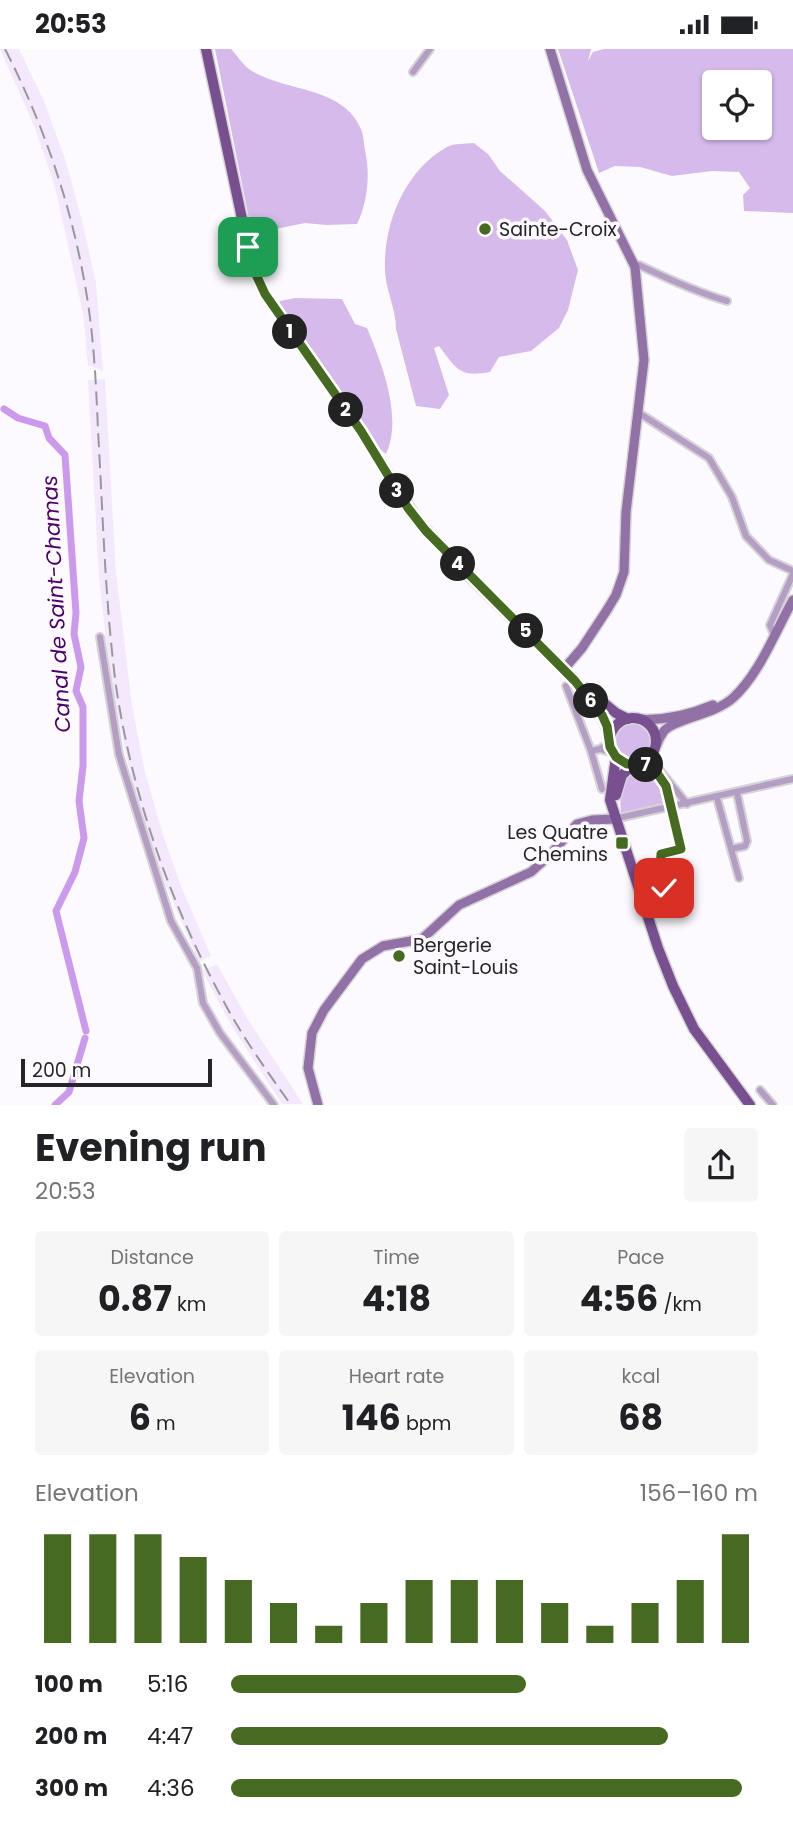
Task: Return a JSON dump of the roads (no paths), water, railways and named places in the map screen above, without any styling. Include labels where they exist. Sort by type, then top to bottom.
[{"type":"main road","points":[[206,49],[227,137],[248,247],[254,270],[265,294],[361,431],[418,521],[468,575],[564,669],[571,683],[602,715],[614,755],[610,800],[614,817],[658,948],[685,1013],[750,1104]]},
{"type":"main road","points":[[571,683],[617,713],[650,725],[654,731],[654,749],[627,769],[619,782],[614,817]]},
{"type":"main road","points":[[610,740],[616,725],[632,719]]},
{"type":"main road","points":[[614,755],[621,761],[637,764]]},
{"type":"street","points":[[414,72],[430,49]]},
{"type":"street","points":[[550,49],[587,170],[634,265],[644,360],[626,512],[624,572],[617,595],[582,648],[564,669]]},
{"type":"street","points":[[634,265],[727,301]]},
{"type":"street","points":[[639,413],[709,458],[732,497],[746,536],[768,560],[793,573],[770,625],[774,635]]},
{"type":"street","points":[[687,804],[657,767],[654,749],[664,730],[671,725],[721,707],[733,698],[744,685],[793,600]]},
{"type":"street","points":[[100,637],[119,755],[171,921],[197,968],[203,1003],[220,1033],[274,1104]]},
{"type":"street","points":[[571,683],[602,789]]},
{"type":"street","points":[[632,719],[657,719],[695,711],[722,701],[744,685]]},
{"type":"street","points":[[591,751],[600,749],[610,740]]},
{"type":"street","points":[[600,749],[614,755]]},
{"type":"street","points":[[637,764],[655,770],[666,786],[681,849],[661,854],[660,870],[653,876],[657,890]]},
{"type":"street","points":[[318,1104],[308,1068],[312,1034],[324,1010],[362,959],[383,946],[422,939],[459,905],[531,871],[550,855],[577,824],[717,798],[793,779]]},
{"type":"street","points":[[731,849],[745,846],[747,841],[737,793]]},
{"type":"street","points":[[717,798],[739,878]]},
{"type":"street","points":[[760,1090],[773,1104]]},
{"type":"waterway","name":"Canal de Saint-Chamas","points":[[4,409],[18,418],[45,426],[49,438],[65,455],[76,613],[74,634],[81,667],[76,691],[83,707],[83,766],[79,801],[84,838],[75,872],[56,911],[86,1031]]},
{"type":"waterway","name":"Canal de Saint-Chamas","points":[[55,1105],[69,1092],[85,1038]]},
{"type":"railway","points":[[5,49],[32,107],[55,167],[73,228],[86,291],[94,361],[112,654],[123,727],[143,809],[171,889],[205,965],[239,1028],[291,1105]]},
{"type":"place","name":"Sainte-Croix","points":[[485,229]]},
{"type":"place","name":"Les Quatre Chemins","points":[[622,843]]},
{"type":"place","name":"Bergerie Saint-Louis","points":[[399,956]]}]
